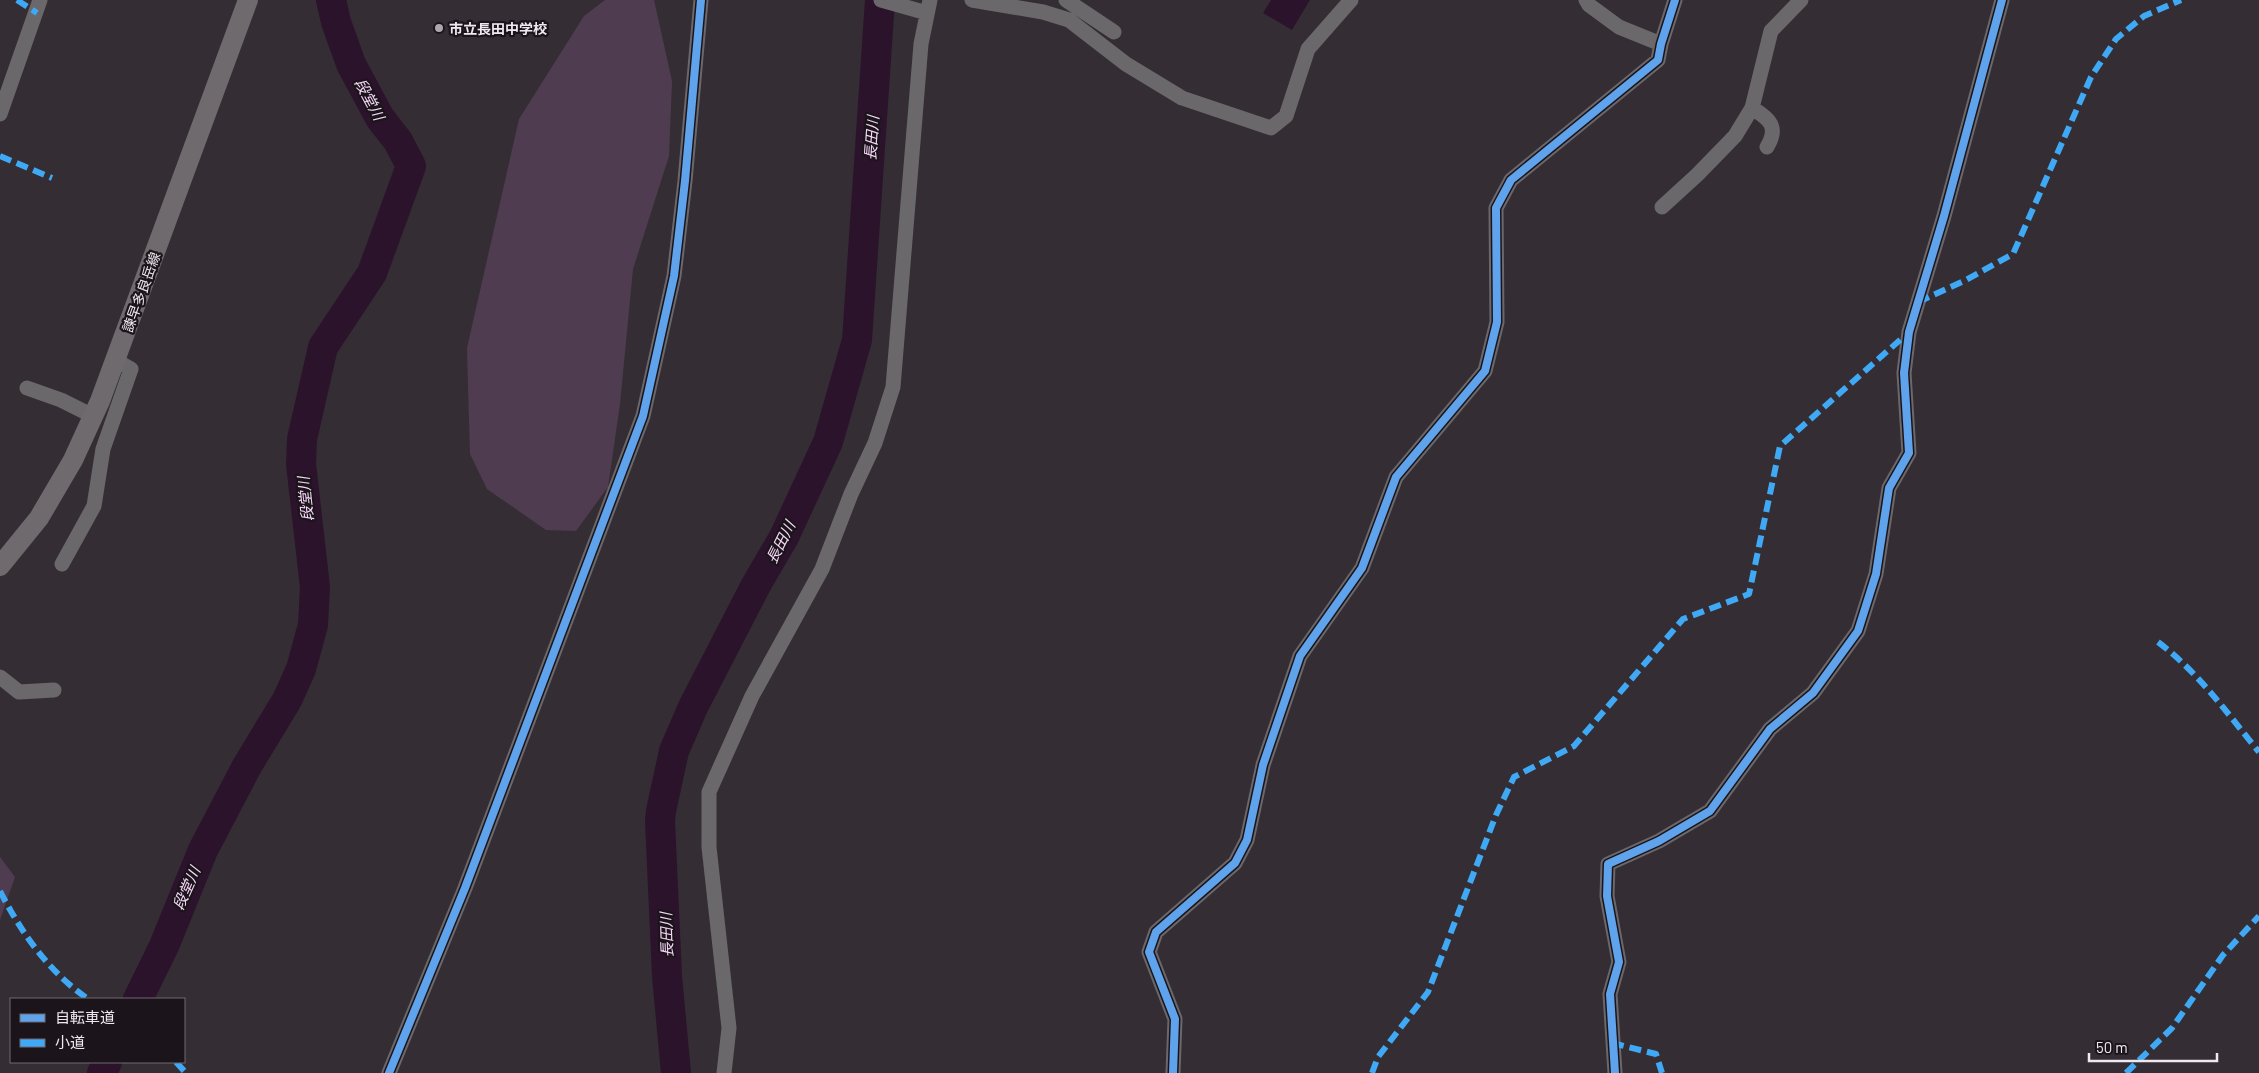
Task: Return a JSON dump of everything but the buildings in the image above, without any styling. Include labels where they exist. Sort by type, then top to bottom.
[{"type":"main road","name":"諫早多良岳線","points":[[0,566],[39,518],[73,460],[94,416],[248,0]]},
{"type":"street","points":[[0,114],[40,0]]},
{"type":"street","points":[[389,1073],[465,888],[643,416],[674,276],[685,181],[701,0]]},
{"type":"street","points":[[724,1073],[729,1028],[710,847],[709,792],[752,696],[822,569],[851,494],[875,443],[893,386],[923,7],[881,0]]},
{"type":"street","points":[[972,0],[1043,12],[1070,20],[1126,64],[1182,98],[1272,128],[1286,116],[1308,49],[1351,0]]},
{"type":"street","points":[[1066,0],[1114,32]]},
{"type":"street","points":[[1586,0],[1589,5],[1620,27],[1661,44]]},
{"type":"street","points":[[1173,1073],[1175,1019],[1149,952],[1156,932],[1235,863],[1247,840],[1263,765],[1300,656],[1362,568],[1396,477],[1485,371],[1497,322],[1496,208],[1511,180],[1658,60],[1675,0]]},
{"type":"street","points":[[1662,207],[1735,136],[1752,108],[1771,31],[1801,0]]},
{"type":"street","points":[[1615,1073],[1610,994],[1619,962],[1607,896],[1608,864],[1659,840],[1710,811],[1770,729],[1813,693],[1858,631],[1876,574],[1889,488],[1909,453],[1904,374],[1909,332],[1944,216],[2002,0]]},
{"type":"street","points":[[1752,108],[1765,116],[1773,126],[1773,137],[1767,148]]},
{"type":"street","points":[[62,564],[94,506],[103,449],[130,369],[115,360]]},
{"type":"street","points":[[27,388],[61,400],[94,416]]},
{"type":"street","points":[[0,677],[19,692],[54,690]]},
{"type":"shaded area","points":[[605,0],[654,0],[672,81],[669,156],[633,269],[620,404],[608,487],[576,531],[546,530],[487,489],[470,454],[467,348],[519,119],[584,16]]},
{"type":"shaded area","points":[[1271,0],[1310,0],[1292,30],[1263,13]]},
{"type":"shaded area","points":[[0,857],[15,877],[0,920]]},
{"type":"waterway","name":"段堂川","points":[[138,998],[164,946],[203,850],[247,766],[287,700],[301,669],[313,625],[315,587],[301,464],[302,439],[323,347],[372,273],[411,166],[398,141],[380,118],[351,64],[336,22],[331,0]]},
{"type":"waterway","name":"長田川","points":[[676,1073],[667,976],[661,811],[674,751],[693,707],[756,585],[784,537],[828,442],[857,340],[880,0]]},
{"type":"waterway","name":"段堂川","points":[[102,1073],[107,1063]]},
{"type":"marked path","points":[[17,0],[37,13]]},
{"type":"marked path","points":[[1918,302],[1964,281],[2013,254],[2091,77],[2116,39],[2144,16],[2181,0]]},
{"type":"marked path","points":[[0,156],[52,178]]},
{"type":"marked path","points":[[1372,1073],[1378,1057],[1428,992],[1496,815],[1514,777],[1574,746],[1683,619],[1749,594],[1780,446],[1909,332]]},
{"type":"marked path","points":[[2158,642],[2200,680],[2259,752]]},
{"type":"marked path","points":[[0,891],[27,937],[38,951],[61,977],[87,998]]},
{"type":"marked path","points":[[2126,1073],[2172,1028],[2223,955],[2259,916]]},
{"type":"marked path","points":[[1612,1043],[1656,1054],[1662,1073]]},
{"type":"marked path","points":[[177,1063],[186,1073]]},
{"type":"cycle path","points":[[389,1073],[465,888],[643,416],[674,276],[685,181],[701,0]]},
{"type":"cycle path","points":[[1173,1073],[1175,1019],[1149,952],[1156,932],[1235,863],[1247,840],[1263,765],[1300,656],[1362,568],[1396,477],[1485,371],[1497,322],[1496,208],[1511,180],[1658,60],[1675,0]]},
{"type":"cycle path","points":[[1615,1073],[1610,994],[1619,962],[1607,896],[1608,864],[1659,841],[1710,811],[1770,729],[1813,693],[1858,631],[1876,574],[1889,488],[1909,453],[1904,373],[1909,332],[1944,216],[2002,0]]},
{"type":"place","name":"市立長田中学校","points":[[439,28]]}]
